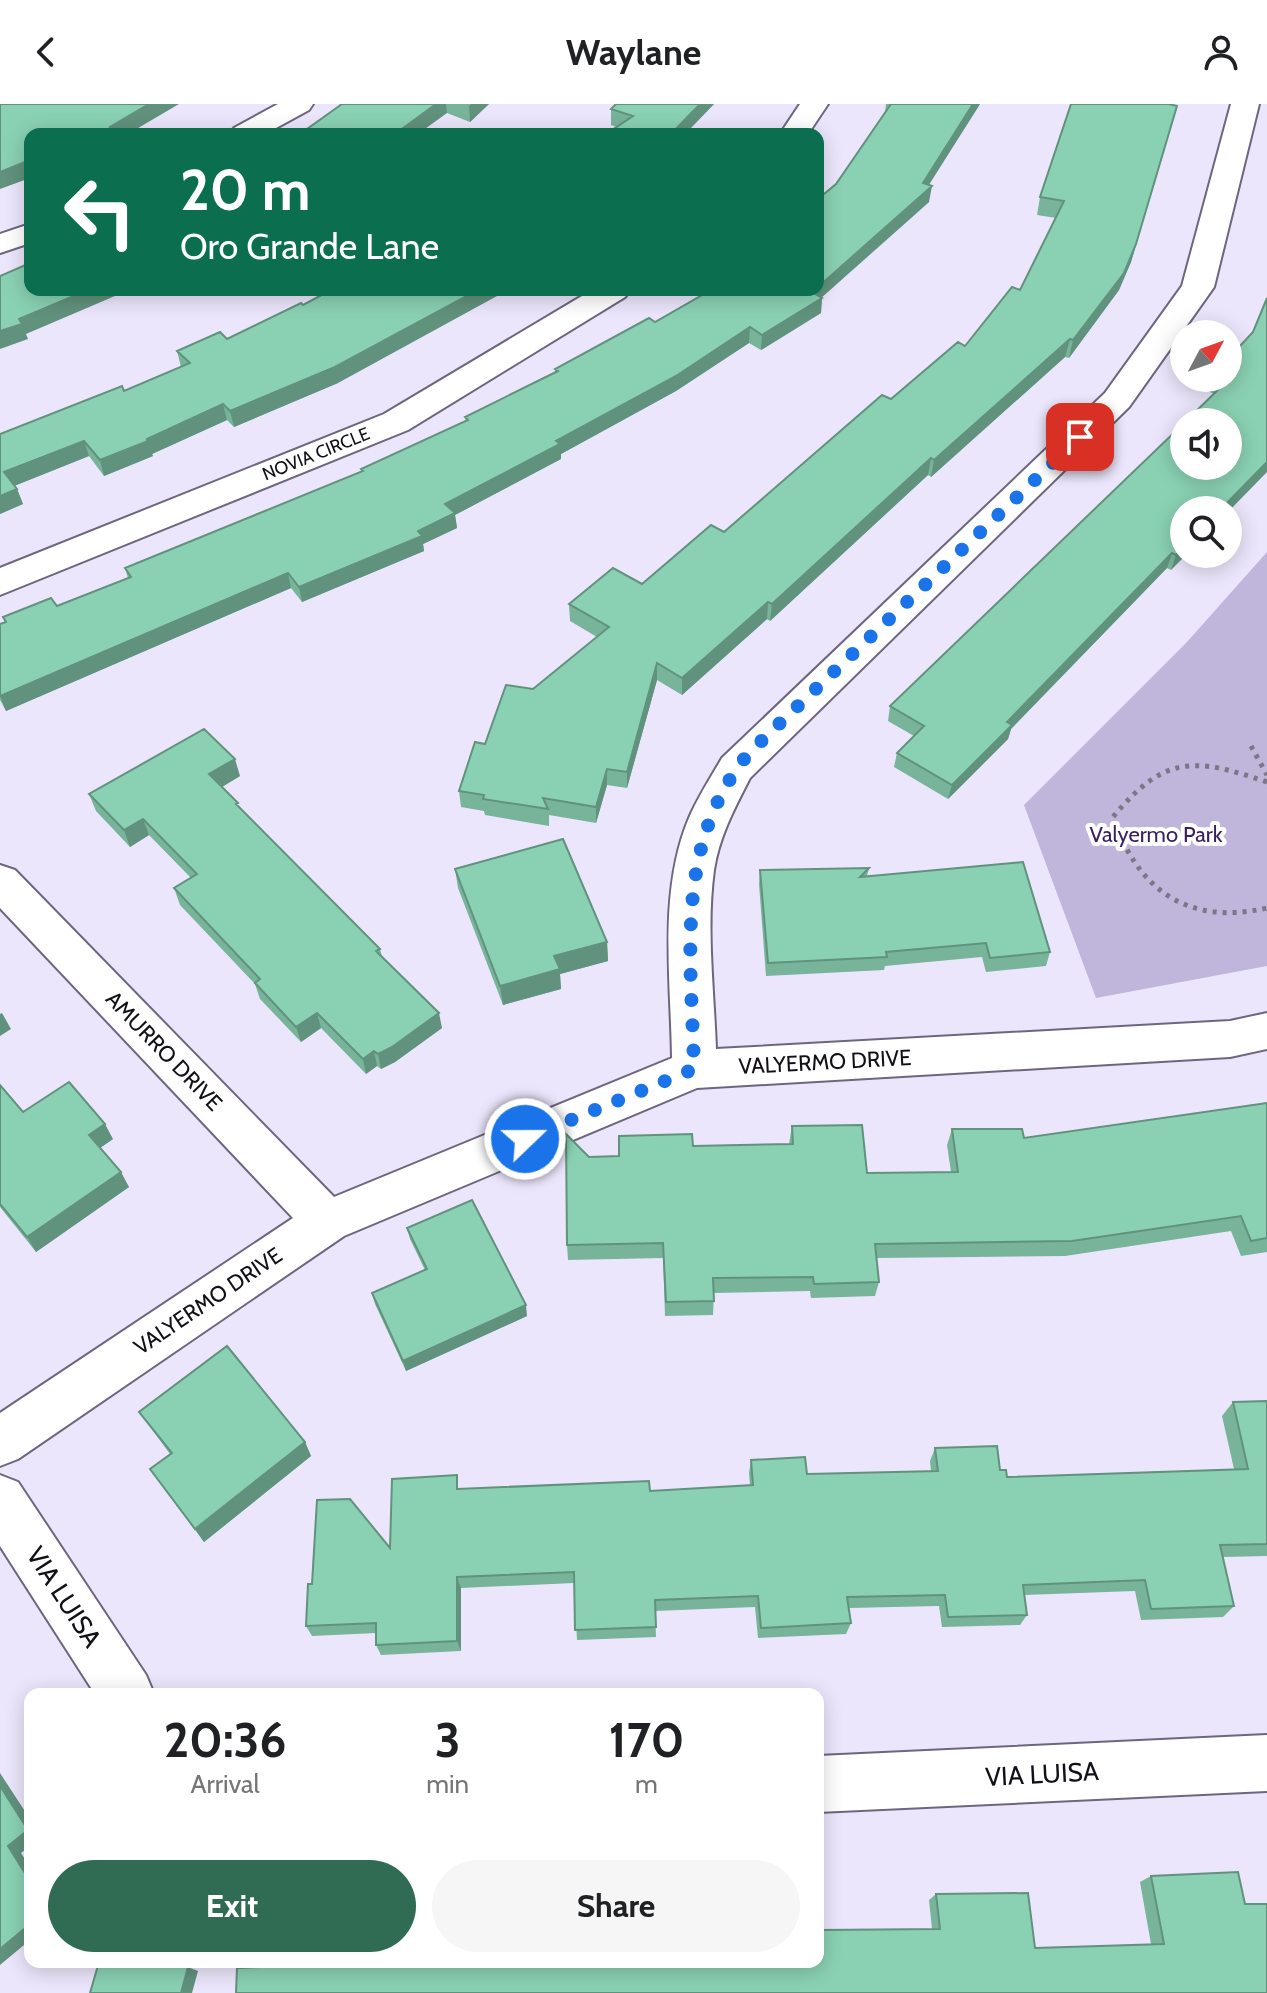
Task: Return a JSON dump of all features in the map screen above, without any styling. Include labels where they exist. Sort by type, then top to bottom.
[{"type":"street","points":[[255,128],[299,104]]},
{"type":"street","points":[[798,128],[814,104]]},
{"type":"street","points":[[694,1069],[691,923],[694,869],[709,818],[736,768],[1117,400],[1198,287],[1245,104]]},
{"type":"street","points":[[0,244],[24,235]]},
{"type":"street","name":"NOVIA CIRCLE","points":[[0,582],[396,422],[604,296]]},
{"type":"street","name":"AMURRO DRIVE","points":[[0,881],[327,1221]]},
{"type":"street","name":"VALYERMO DRIVE","points":[[0,1442],[327,1221],[694,1069],[1230,1039],[1267,1031]]},
{"type":"street","name":"VIA LUISA","points":[[0,1500],[123,1688]]},
{"type":"street","name":"VIA LUISA","points":[[824,1784],[1267,1763]]},
{"type":"path","points":[[1251,746],[1267,775]]},
{"type":"path","points":[[1267,782],[1229,768],[1202,765],[1171,767],[1150,776],[1129,795],[1113,817],[1119,843],[1133,866],[1156,889],[1181,904],[1232,915],[1267,908]]},
{"type":"green space","name":"Valyermo Park","points":[[1267,552],[1267,966],[1096,998],[1024,805],[1187,642]]},
{"type":"building","points":[[0,104],[149,104],[112,128],[24,128],[24,162],[0,172]]},
{"type":"building","points":[[342,104],[436,104],[403,128],[308,128]]},
{"type":"building","points":[[616,104],[700,104],[677,128],[615,128],[633,116],[611,109]]},
{"type":"building","points":[[891,104],[973,104],[923,183],[932,186],[824,282],[824,194],[836,184]]},
{"type":"building","points":[[1071,104],[1177,106],[1136,244],[1124,273],[1073,340],[1070,339],[934,460],[931,458],[772,604],[768,602],[682,678],[657,663],[627,772],[607,769],[596,807],[543,798],[548,809],[483,799],[484,795],[459,791],[475,742],[485,744],[506,685],[533,689],[609,627],[569,604],[613,568],[642,584],[711,525],[724,532],[882,395],[891,399],[958,342],[965,346],[1012,287],[1020,290],[1064,201],[1040,197]]},
{"type":"building","points":[[24,266],[24,296],[74,296],[19,319],[22,324],[0,331],[0,276]]},
{"type":"building","points":[[320,296],[467,296],[335,367],[230,411],[223,404],[148,441],[100,460],[84,441],[4,472],[17,489],[0,496],[0,434],[122,386],[124,391],[190,363],[177,351],[220,332],[227,339],[301,303],[303,305]]},
{"type":"building","points":[[700,296],[822,298],[762,335],[750,327],[676,376],[556,441],[560,444],[445,504],[455,513],[418,531],[422,536],[299,587],[288,573],[0,696],[0,624],[6,622],[3,617],[51,598],[57,606],[131,577],[125,568],[363,471],[361,469],[468,420],[465,417],[558,371],[555,369],[649,318],[655,322]]},
{"type":"building","points":[[1267,298],[1267,462],[1234,496],[1170,496],[1170,555],[1007,722],[1012,725],[952,785],[897,753],[924,726],[890,706],[1170,436],[1170,480],[1242,480],[1242,408],[1199,408],[1216,392],[1242,392],[1242,344],[1253,332]]},
{"type":"building","points":[[204,729],[235,759],[209,774],[380,949],[376,951],[439,1013],[392,1047],[378,1054],[374,1051],[363,1059],[317,1013],[296,1027],[255,983],[260,979],[174,888],[197,874],[143,819],[124,830],[89,794]]},
{"type":"building","points":[[563,839],[607,942],[554,956],[560,969],[500,986],[455,869]]},
{"type":"building","points":[[1023,862],[1050,952],[990,958],[986,943],[886,952],[887,957],[768,963],[760,870],[869,868],[860,877]]},
{"type":"building","points":[[69,1082],[105,1124],[89,1135],[121,1172],[27,1237],[0,1204],[0,1085],[23,1112]]},
{"type":"building","points":[[1267,1103],[1267,1238],[1251,1241],[1241,1216],[1072,1241],[875,1244],[879,1282],[814,1284],[813,1277],[713,1278],[714,1301],[666,1302],[663,1243],[567,1245],[566,1134],[589,1157],[619,1156],[619,1136],[692,1134],[693,1146],[793,1144],[792,1126],[862,1125],[867,1173],[958,1172],[952,1129],[1022,1129],[1024,1138]]},
{"type":"building","points":[[472,1200],[526,1305],[403,1361],[372,1293],[427,1269],[407,1228]]},
{"type":"building","points":[[227,1346],[305,1442],[195,1529],[150,1469],[172,1453],[139,1412]]},
{"type":"building","points":[[1267,1401],[1267,1544],[1220,1545],[1234,1606],[1151,1609],[1145,1580],[1023,1585],[1027,1615],[948,1617],[945,1595],[847,1597],[851,1623],[761,1628],[758,1596],[655,1600],[656,1627],[575,1630],[574,1572],[457,1577],[457,1641],[376,1645],[376,1623],[306,1626],[317,1500],[350,1499],[390,1548],[392,1479],[457,1475],[457,1489],[649,1481],[650,1491],[753,1485],[751,1460],[805,1457],[807,1474],[938,1471],[935,1448],[997,1446],[1000,1470],[1006,1470],[1007,1477],[1248,1469],[1233,1402]]},
{"type":"building","points":[[0,1786],[24,1824],[24,1833],[8,1846],[24,1871],[24,1929],[0,1949]]},
{"type":"building","points":[[1238,1872],[1245,1904],[1267,1904],[1267,1993],[236,1993],[237,1968],[824,1968],[824,1930],[940,1929],[936,1894],[1028,1893],[1035,1948],[1164,1944],[1151,1876]]},
{"type":"building","points":[[97,1968],[188,1968],[181,1993],[90,1993]]},
{"type":"route","points":[[525,1139],[694,1069],[691,923],[694,869],[709,818],[736,768],[1080,437]]}]
